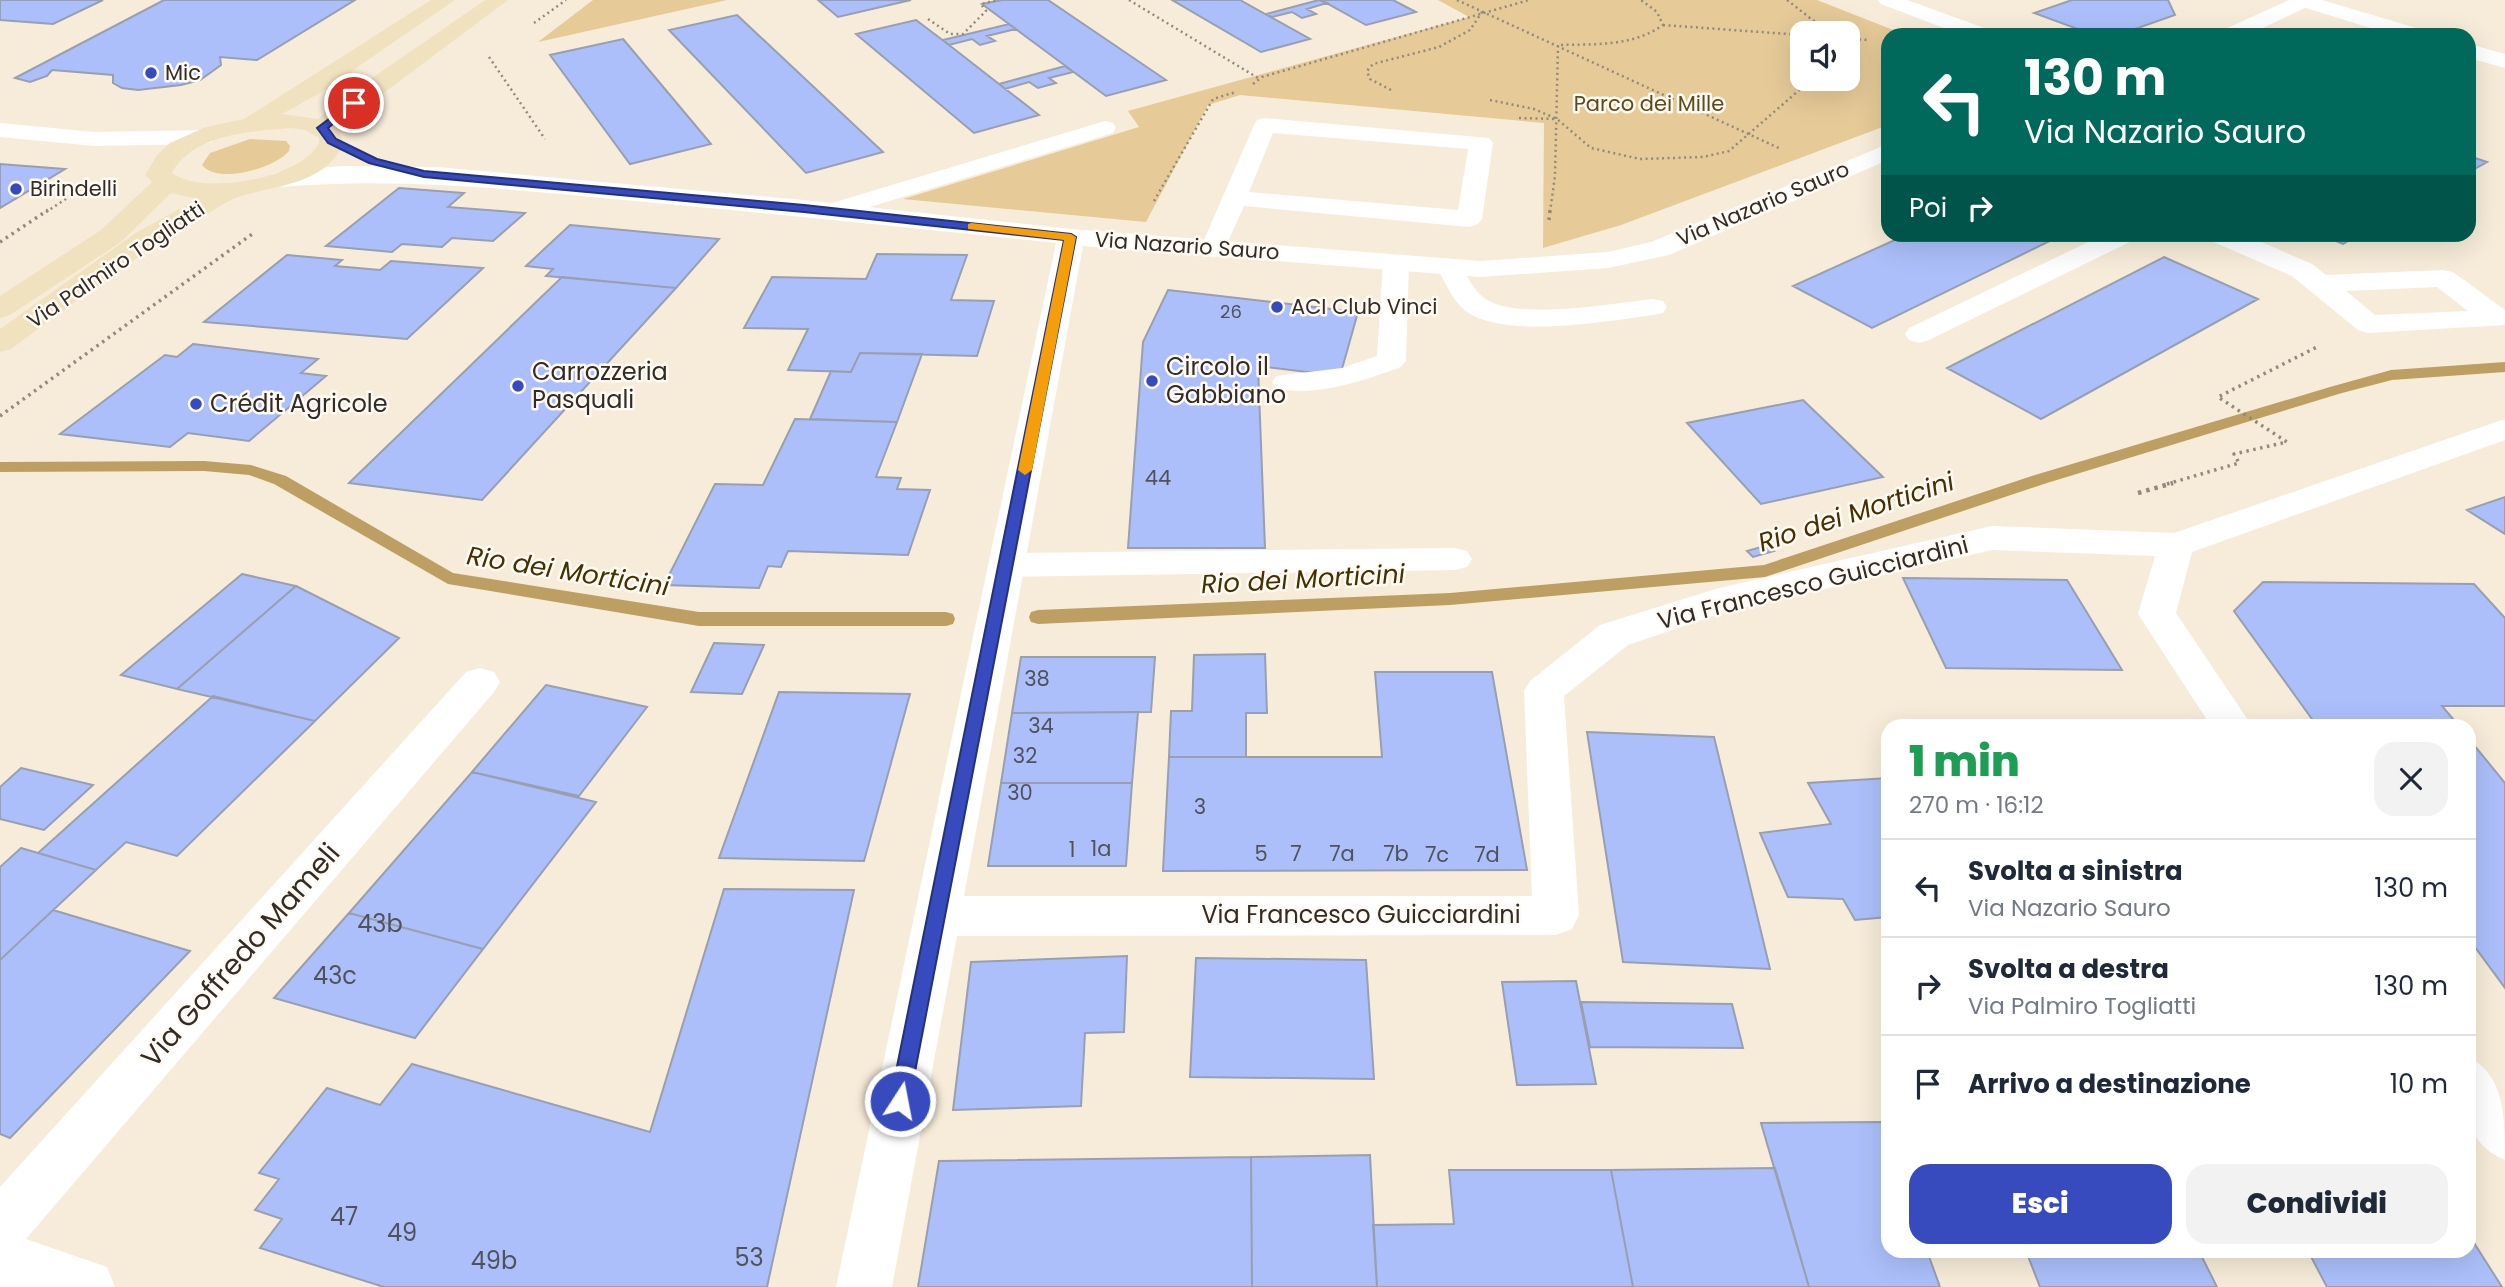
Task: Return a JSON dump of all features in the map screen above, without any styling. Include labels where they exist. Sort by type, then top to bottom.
[{"type":"main road","name":"Via Palmiro Togliatti","points":[[245,125],[312,88],[445,0]]},
{"type":"main road","name":"Via Palmiro Togliatti","points":[[163,174],[193,191],[234,190],[281,178],[318,160],[328,150],[327,135],[370,90],[498,0]]},
{"type":"main road","name":"Via Palmiro Togliatti","points":[[0,309],[111,236],[184,146],[203,137],[245,125],[290,121],[327,135]]},
{"type":"main road","name":"Via Palmiro Togliatti","points":[[0,343],[147,238],[234,190]]},
{"type":"street","points":[[1888,0],[1963,28]]},
{"type":"street","points":[[2246,28],[2302,1],[2392,28]]},
{"type":"street","points":[[2476,53],[2505,61]]},
{"type":"street","points":[[0,130],[94,139],[203,137]]},
{"type":"street","name":"Via Nazario Sauro","points":[[327,135],[373,161],[424,174]]},
{"type":"street","points":[[94,139],[130,148],[163,174]]},
{"type":"street","name":"Via Nazario Sauro","points":[[281,178],[343,174],[424,174],[831,211],[1071,237],[1480,269],[1560,266],[1608,260],[1659,249],[1881,153]]},
{"type":"street","points":[[864,1287],[1071,237]]},
{"type":"street","points":[[2237,242],[2302,270],[2319,284],[2368,324],[2497,318],[2444,278],[2319,284]]},
{"type":"street","name":"Via Francesco Guicciardini","points":[[937,916],[1556,915],[1544,691],[1614,635],[1719,601],[1992,538],[2176,545],[2505,429]]},
{"type":"street","points":[[2176,545],[2157,614],[2227,719]]},
{"type":"street","name":"Via Goffredo Mameli","points":[[0,1228],[480,682]]},
{"type":"street","points":[[2476,1092],[2505,1135]]},
{"type":"street","points":[[0,1259],[86,1287]]},
{"type":"lane","points":[[1213,248],[1265,125],[1481,143],[1469,219],[1236,198]]},
{"type":"lane","points":[[831,211],[1105,128]]},
{"type":"lane","points":[[1919,334],[2110,242]]},
{"type":"lane","points":[[1287,382],[1346,377],[1391,361],[1396,263]]},
{"type":"lane","points":[[1449,267],[1474,304],[1508,317],[1570,316],[1653,307]]},
{"type":"lane","points":[[1006,565],[1455,559]]},
{"type":"path","points":[[928,19],[950,34],[963,34],[986,11],[981,4],[998,0]]},
{"type":"path","points":[[1129,0],[1258,78]]},
{"type":"path","points":[[1457,0],[1834,174]]},
{"type":"path","points":[[1398,91],[1386,89],[1370,79],[1367,71],[1373,64],[1439,47],[1470,30],[1482,12],[1529,0]]},
{"type":"path","points":[[1641,0],[1657,12],[1663,25]]},
{"type":"path","points":[[1787,0],[1814,21]]},
{"type":"path","points":[[1150,12],[1159,10]]},
{"type":"path","points":[[1167,23],[1176,20]]},
{"type":"path","points":[[1559,45],[1629,40],[1652,34],[1663,25],[1790,34]]},
{"type":"path","points":[[1549,229],[1559,45]]},
{"type":"path","points":[[488,57],[579,188]]},
{"type":"path","points":[[1486,99],[1534,109],[1557,119],[1591,148],[1640,159],[1729,151],[1798,91]]},
{"type":"path","points":[[2091,542],[2076,512],[2239,463],[2234,454],[2287,442],[2218,397],[2278,365],[2368,324]]},
{"type":"green space","points":[[593,0],[727,0],[538,42]]},
{"type":"green space","name":"Parco dei Mille","points":[[1438,0],[1817,0],[1888,28],[1881,28],[1881,128],[1621,225],[1543,248],[1544,123],[1240,95],[1208,105],[1146,222],[903,199],[1139,127],[1128,111],[1469,17]]},
{"type":"green space","points":[[250,139],[286,141],[290,146],[289,151],[272,163],[246,172],[220,174],[202,165],[210,153]]},
{"type":"building","points":[[0,0],[103,0],[53,24],[0,20]]},
{"type":"building","points":[[164,0],[355,0],[257,60],[220,57],[221,65],[210,73],[200,80],[181,85],[138,90],[122,88],[113,83],[113,75],[52,70],[47,76],[30,82],[15,78]]},
{"type":"building","points":[[818,0],[911,0],[838,17]]},
{"type":"building","points":[[1002,0],[1048,0],[1166,80],[1106,96],[982,4]]},
{"type":"building","points":[[1172,0],[1240,0],[1310,39],[1261,52]]},
{"type":"building","points":[[1319,0],[1327,3],[1307,9],[1316,14],[1302,18],[1292,12],[1272,17],[1266,14]]},
{"type":"building","points":[[1321,0],[1393,0],[1416,12],[1366,25]]},
{"type":"building","points":[[2072,0],[2168,0],[2175,15],[2138,28],[2075,28],[2034,13]]},
{"type":"building","points":[[737,15],[883,152],[806,173],[669,30]]},
{"type":"building","points":[[916,20],[1039,115],[974,133],[856,34]]},
{"type":"building","points":[[1009,24],[1016,29],[987,36],[995,41],[980,45],[972,39],[949,45],[943,40]]},
{"type":"building","points":[[623,39],[711,144],[630,164],[550,55]]},
{"type":"building","points":[[1065,66],[1073,72],[1049,78],[1056,83],[1038,88],[1029,82],[1005,89],[999,84]]},
{"type":"building","points":[[2476,158],[2487,162],[2476,168]]},
{"type":"building","name":"Birindelli","points":[[0,164],[65,169],[0,208]]},
{"type":"building","points":[[399,188],[464,193],[448,207],[525,213],[493,241],[452,238],[442,247],[402,244],[392,252],[326,246]]},
{"type":"building","name":"Carrozzeria Pasquali","points":[[570,225],[719,239],[676,288],[546,276],[553,269],[526,266]]},
{"type":"building","points":[[1890,242],[2048,242],[1872,328],[1793,286]]},
{"type":"building","points":[[877,254],[967,255],[951,300],[994,301],[977,356],[860,353],[851,372],[788,370],[808,329],[744,328],[772,277],[866,279]]},
{"type":"building","points":[[287,255],[342,260],[335,266],[380,270],[391,261],[483,268],[407,339],[204,322]]},
{"type":"building","points":[[2164,257],[2258,299],[2041,419],[1947,368]]},
{"type":"building","name":"Carrozzeria Pasquali","points":[[562,277],[676,288],[482,500],[349,483]]},
{"type":"building","points":[[1168,290],[1358,312],[1340,376],[1258,366],[1265,548],[1128,548],[1143,342]]},
{"type":"building","name":"Crédit Agricole","points":[[193,344],[318,359],[301,373],[326,376],[249,441],[188,433],[170,447],[60,434],[165,355],[177,357]]},
{"type":"building","points":[[860,353],[922,354],[897,422],[810,419],[831,371],[851,372]]},
{"type":"building","points":[[1803,400],[1883,477],[1761,504],[1687,423]]},
{"type":"building","points":[[795,419],[897,422],[876,477],[901,478],[897,489],[930,490],[908,555],[788,551],[781,567],[768,566],[759,588],[664,585],[715,484],[763,485]]},
{"type":"building","points":[[2505,497],[2505,534],[2467,510]]},
{"type":"building","points":[[1768,545],[1774,551],[1753,557],[1747,551]]},
{"type":"building","points":[[242,574],[296,586],[177,689],[121,675]]},
{"type":"building","points":[[1903,578],[2067,580],[2122,670],[1946,668]]},
{"type":"building","points":[[2263,582],[2474,584],[2505,618],[2505,706],[2442,706],[2453,719],[2312,719],[2234,611]]},
{"type":"building","points":[[296,586],[399,638],[315,721],[177,689]]},
{"type":"building","points":[[714,643],[764,645],[742,694],[691,692]]},
{"type":"building","points":[[1265,654],[1267,713],[1246,713],[1246,757],[1169,757],[1171,711],[1192,711],[1194,655]]},
{"type":"building","points":[[1021,657],[1155,657],[1151,712],[1012,713]]},
{"type":"building","points":[[1375,672],[1492,672],[1527,870],[1163,871],[1169,757],[1382,757]]},
{"type":"building","points":[[546,685],[647,707],[579,796],[472,772]]},
{"type":"building","points":[[779,692],[910,694],[864,861],[719,858]]},
{"type":"building","points":[[213,696],[315,721],[177,856],[126,842],[96,870],[38,853]]},
{"type":"building","points":[[1138,712],[1132,783],[1001,783],[1012,713]]},
{"type":"building","points":[[1587,732],[1714,737],[1770,969],[1623,962]]},
{"type":"building","points":[[2476,748],[2505,783],[2505,988],[2476,949]]},
{"type":"building","points":[[21,768],[93,785],[44,830],[0,819],[0,787]]},
{"type":"building","points":[[472,772],[596,802],[483,949],[349,913]]},
{"type":"building","points":[[1881,778],[1881,918],[1855,920],[1843,899],[1788,897],[1760,833],[1831,824],[1808,783]]},
{"type":"building","points":[[1001,783],[1132,783],[1126,866],[988,866]]},
{"type":"building","points":[[21,848],[96,870],[0,960],[0,867]]},
{"type":"building","points":[[724,889],[854,890],[767,1287],[384,1287],[260,1248],[282,1219],[255,1210],[279,1179],[259,1173],[327,1088],[380,1105],[412,1064],[650,1132]]},
{"type":"building","points":[[53,910],[190,951],[10,1138],[0,1134],[0,960]]},
{"type":"building","points":[[349,913],[483,949],[415,1038],[274,998]]},
{"type":"building","points":[[1127,956],[1124,1032],[1085,1033],[1081,1106],[953,1110],[971,962]]},
{"type":"building","points":[[1196,958],[1366,960],[1374,1079],[1190,1077]]},
{"type":"building","points":[[1576,981],[1596,1084],[1517,1085],[1502,982]]},
{"type":"building","points":[[1581,1002],[1732,1004],[1743,1048],[1590,1047]]},
{"type":"building","points":[[1881,1122],[1881,1258],[1930,1258],[1940,1287],[1809,1287],[1761,1123]]},
{"type":"building","points":[[1370,1155],[1377,1287],[1252,1287],[1251,1157]]},
{"type":"building","points":[[1251,1157],[1252,1287],[918,1287],[939,1161]]},
{"type":"building","points":[[1775,1168],[1809,1287],[1633,1287],[1611,1170]]},
{"type":"building","points":[[1449,1170],[1611,1170],[1633,1287],[1377,1287],[1373,1225],[1454,1224]]},
{"type":"building","points":[[2476,1246],[2502,1287],[2327,1287],[2312,1258],[2476,1258]]},
{"type":"building","points":[[2029,1258],[2202,1258],[2217,1287],[2040,1287]]},
{"type":"waterway","name":"Rio dei Morticini","points":[[1038,617],[1450,599],[1765,571],[2041,479],[2336,390],[2391,375],[2505,367]]},
{"type":"waterway","name":"Rio dei Morticini","points":[[0,467],[204,466],[251,470],[280,480],[448,578],[699,619],[946,619]]},
{"type":"slow traffic","points":[[971,227],[1071,237],[1025,470]]},
{"type":"place","name":"Mic","points":[[151,73]]},
{"type":"place","name":"Birindelli","points":[[16,189]]},
{"type":"place","name":"ACI Club Vinci","points":[[1277,307]]},
{"type":"place","name":"Circolo il Gabbiano","points":[[1152,381]]},
{"type":"place","name":"Carrozzeria Pasquali","points":[[518,386]]},
{"type":"place","name":"Crédit Agricole","points":[[196,404]]},
{"type":"route","points":[[354,103],[322,128],[329,134],[331,141],[373,161],[424,174],[804,208],[1071,237],[900,1101]]}]
